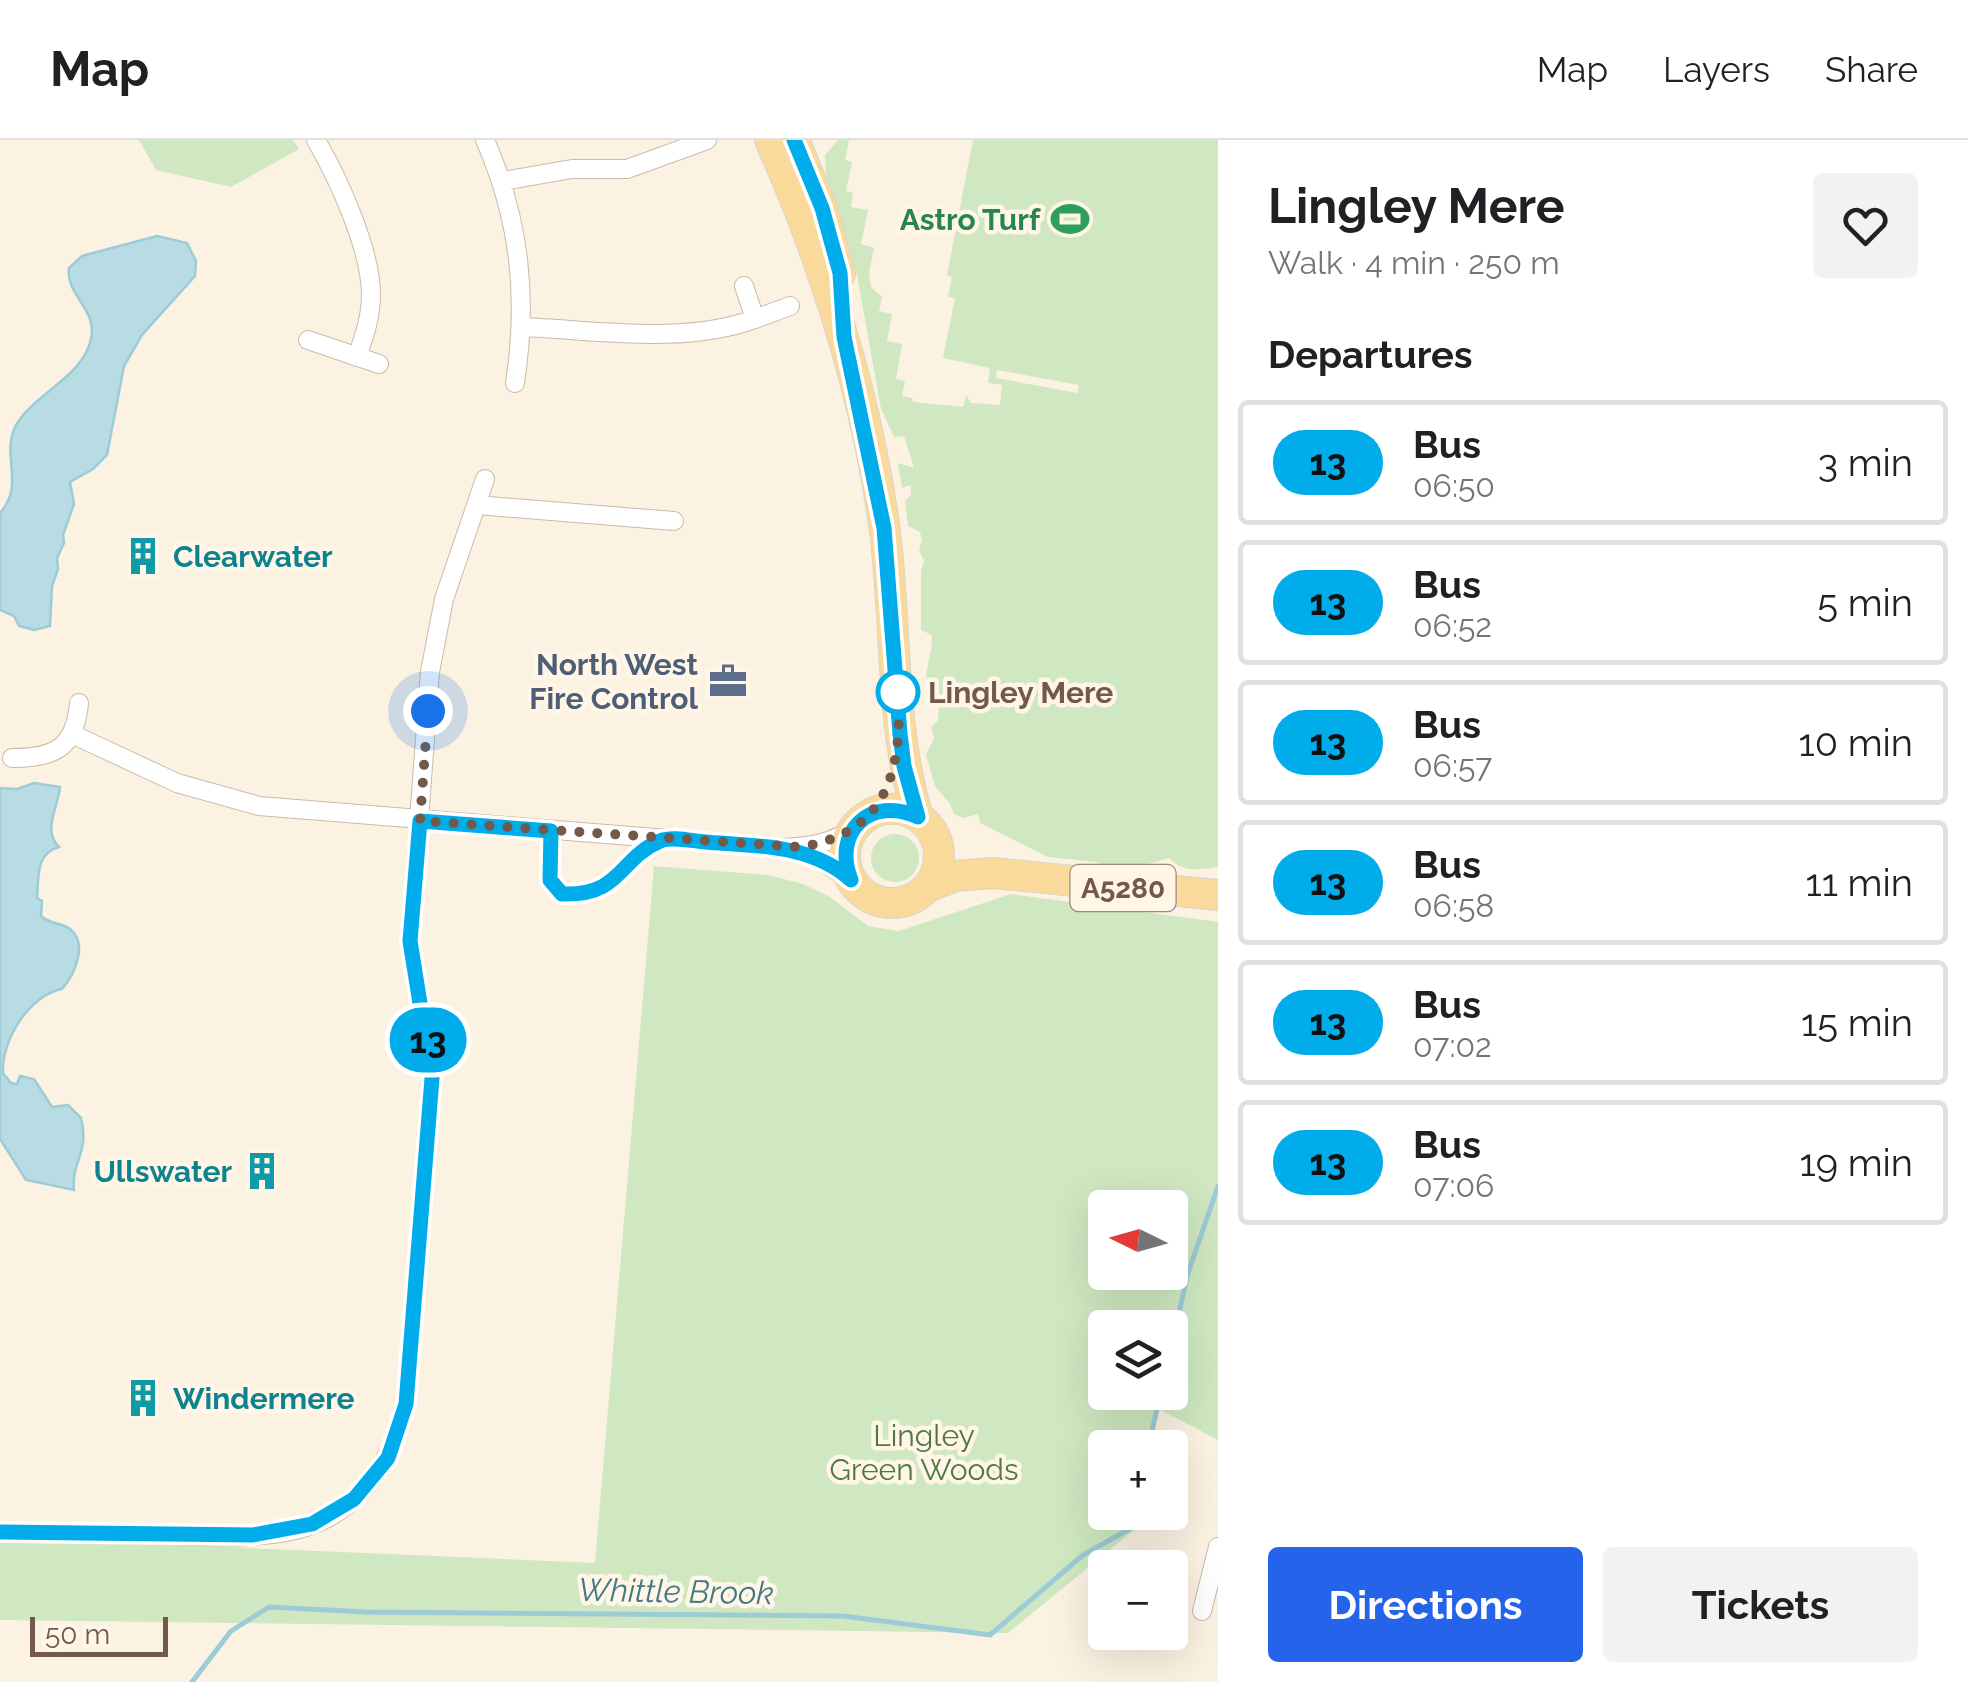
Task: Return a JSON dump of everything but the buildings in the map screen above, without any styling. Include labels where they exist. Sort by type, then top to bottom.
[{"type":"main road","points":[[791,146],[844,337],[884,528],[904,766],[938,864],[928,887]]},
{"type":"main road","points":[[851,880],[845,852],[892,775],[900,734]]},
{"type":"main road","name":"A5280","points":[[865,819],[904,810],[927,828],[997,867],[1028,877]]},
{"type":"main road","name":"A5280","points":[[851,880],[874,900],[888,904],[903,902],[955,876],[974,874],[1218,895]]},
{"type":"street","points":[[316,140],[354,224],[370,282],[369,319],[357,357]]},
{"type":"street","points":[[485,140],[503,182],[520,264],[522,328],[515,383]]},
{"type":"street","points":[[503,182],[572,169],[628,169],[695,142]]},
{"type":"street","points":[[744,286],[755,319]]},
{"type":"street","points":[[522,328],[694,333],[731,328],[790,306]]},
{"type":"street","points":[[308,340],[379,364]]},
{"type":"street","points":[[0,1532],[253,1535],[312,1524],[354,1499],[388,1458],[406,1404],[432,1078],[410,941],[435,637],[485,480]]},
{"type":"street","points":[[477,505],[674,522]]},
{"type":"street","points":[[12,758],[46,755],[74,735],[79,702]]},
{"type":"street","points":[[74,735],[177,784],[259,806],[779,848],[822,844],[843,836],[865,819]]},
{"type":"street","points":[[779,848],[818,859],[851,880]]},
{"type":"street","points":[[1202,1610],[1218,1548]]},
{"type":"green space","points":[[139,140],[293,140],[299,149],[231,187],[156,170]]},
{"type":"green space","points":[[838,140],[849,140],[845,160],[852,162],[846,191],[853,193],[851,207],[868,210],[861,244],[874,248],[869,272],[871,287],[882,297],[879,311],[892,314],[887,341],[902,344],[896,379],[905,381],[902,396],[912,398],[913,402],[963,407],[966,395],[971,403],[1000,405],[1002,385],[988,383],[990,368],[943,358],[955,298],[948,297],[952,277],[947,275],[973,140],[1218,140],[1218,867],[1186,868],[1169,858],[1123,871],[1096,862],[1048,857],[980,823],[978,814],[963,818],[954,814],[935,786],[926,755],[934,738],[931,727],[938,720],[939,706],[927,681],[932,635],[921,630],[922,540],[920,532],[908,526],[905,501],[911,495],[911,485],[902,488],[898,463],[914,468],[904,436],[894,437],[881,409],[857,275],[826,177],[825,155]],"holes":[[[997,370],[1079,385],[1078,393],[996,378]]]},
{"type":"green space","points":[[895,834],[912,841],[919,858],[912,875],[895,882],[878,875],[871,858],[878,841]]},
{"type":"green space","name":"Lingley Green Woods","points":[[654,866],[768,875],[803,884],[830,897],[868,926],[899,931],[1011,894],[1218,922],[1218,1440],[1161,1410],[1188,1410],[1188,1310],[1088,1310],[1088,1410],[1157,1410],[1152,1430],[1088,1430],[1088,1530],[1134,1530],[1110,1550],[1088,1550],[1088,1568],[1008,1633],[0,1620],[0,1541],[595,1563]]},
{"type":"water","points":[[157,236],[187,243],[196,261],[195,276],[142,335],[124,366],[107,455],[93,469],[70,482],[74,504],[57,558],[50,626],[34,630],[19,626],[14,616],[0,610],[0,513],[11,491],[10,447],[16,425],[79,364],[91,339],[90,319],[72,286],[69,268],[82,256]]},
{"type":"water","points":[[34,783],[60,787],[51,826],[59,847],[46,855],[39,874],[37,898],[42,901],[41,916],[70,929],[76,935],[79,951],[75,968],[62,989],[39,1000],[19,1021],[7,1047],[3,1073],[11,1083],[17,1084],[20,1076],[34,1079],[52,1107],[68,1105],[81,1118],[83,1140],[74,1190],[26,1180],[0,1139],[0,788],[17,789]]},
{"type":"waterway","name":"Whittle Brook","points":[[1180,1310],[1218,1186]]},
{"type":"waterway","name":"Whittle Brook","points":[[1152,1430],[1157,1410]]},
{"type":"waterway","name":"Whittle Brook","points":[[192,1682],[231,1631],[269,1607],[366,1612],[843,1616],[990,1635],[1083,1555],[1128,1530]]},
{"type":"bus line","name":"13","points":[[0,1532],[214,1536],[253,1535],[312,1524],[354,1499],[388,1458],[406,1404],[432,1078],[410,941],[420,821],[551,831],[550,880],[562,894],[586,895],[617,878],[642,852],[664,839],[800,852],[841,871],[851,880],[845,852],[848,838],[864,818],[889,809],[904,810],[918,817],[900,734],[884,528],[844,337],[840,273],[822,208],[794,140]]},
{"type":"place","name":"Astro Turf","points":[[1070,219]]},
{"type":"place","name":"Clearwater","points":[[143,556]]},
{"type":"place","name":"North West Fire Control","points":[[728,681]]},
{"type":"place","name":"Lingley Mere","points":[[898,692]]},
{"type":"place","name":"Ullswater","points":[[262,1171]]},
{"type":"place","name":"Windermere","points":[[143,1398]]},
{"type":"route","points":[[428,711],[420,821],[800,847],[843,836],[874,813],[892,775],[900,734],[898,692]]}]
